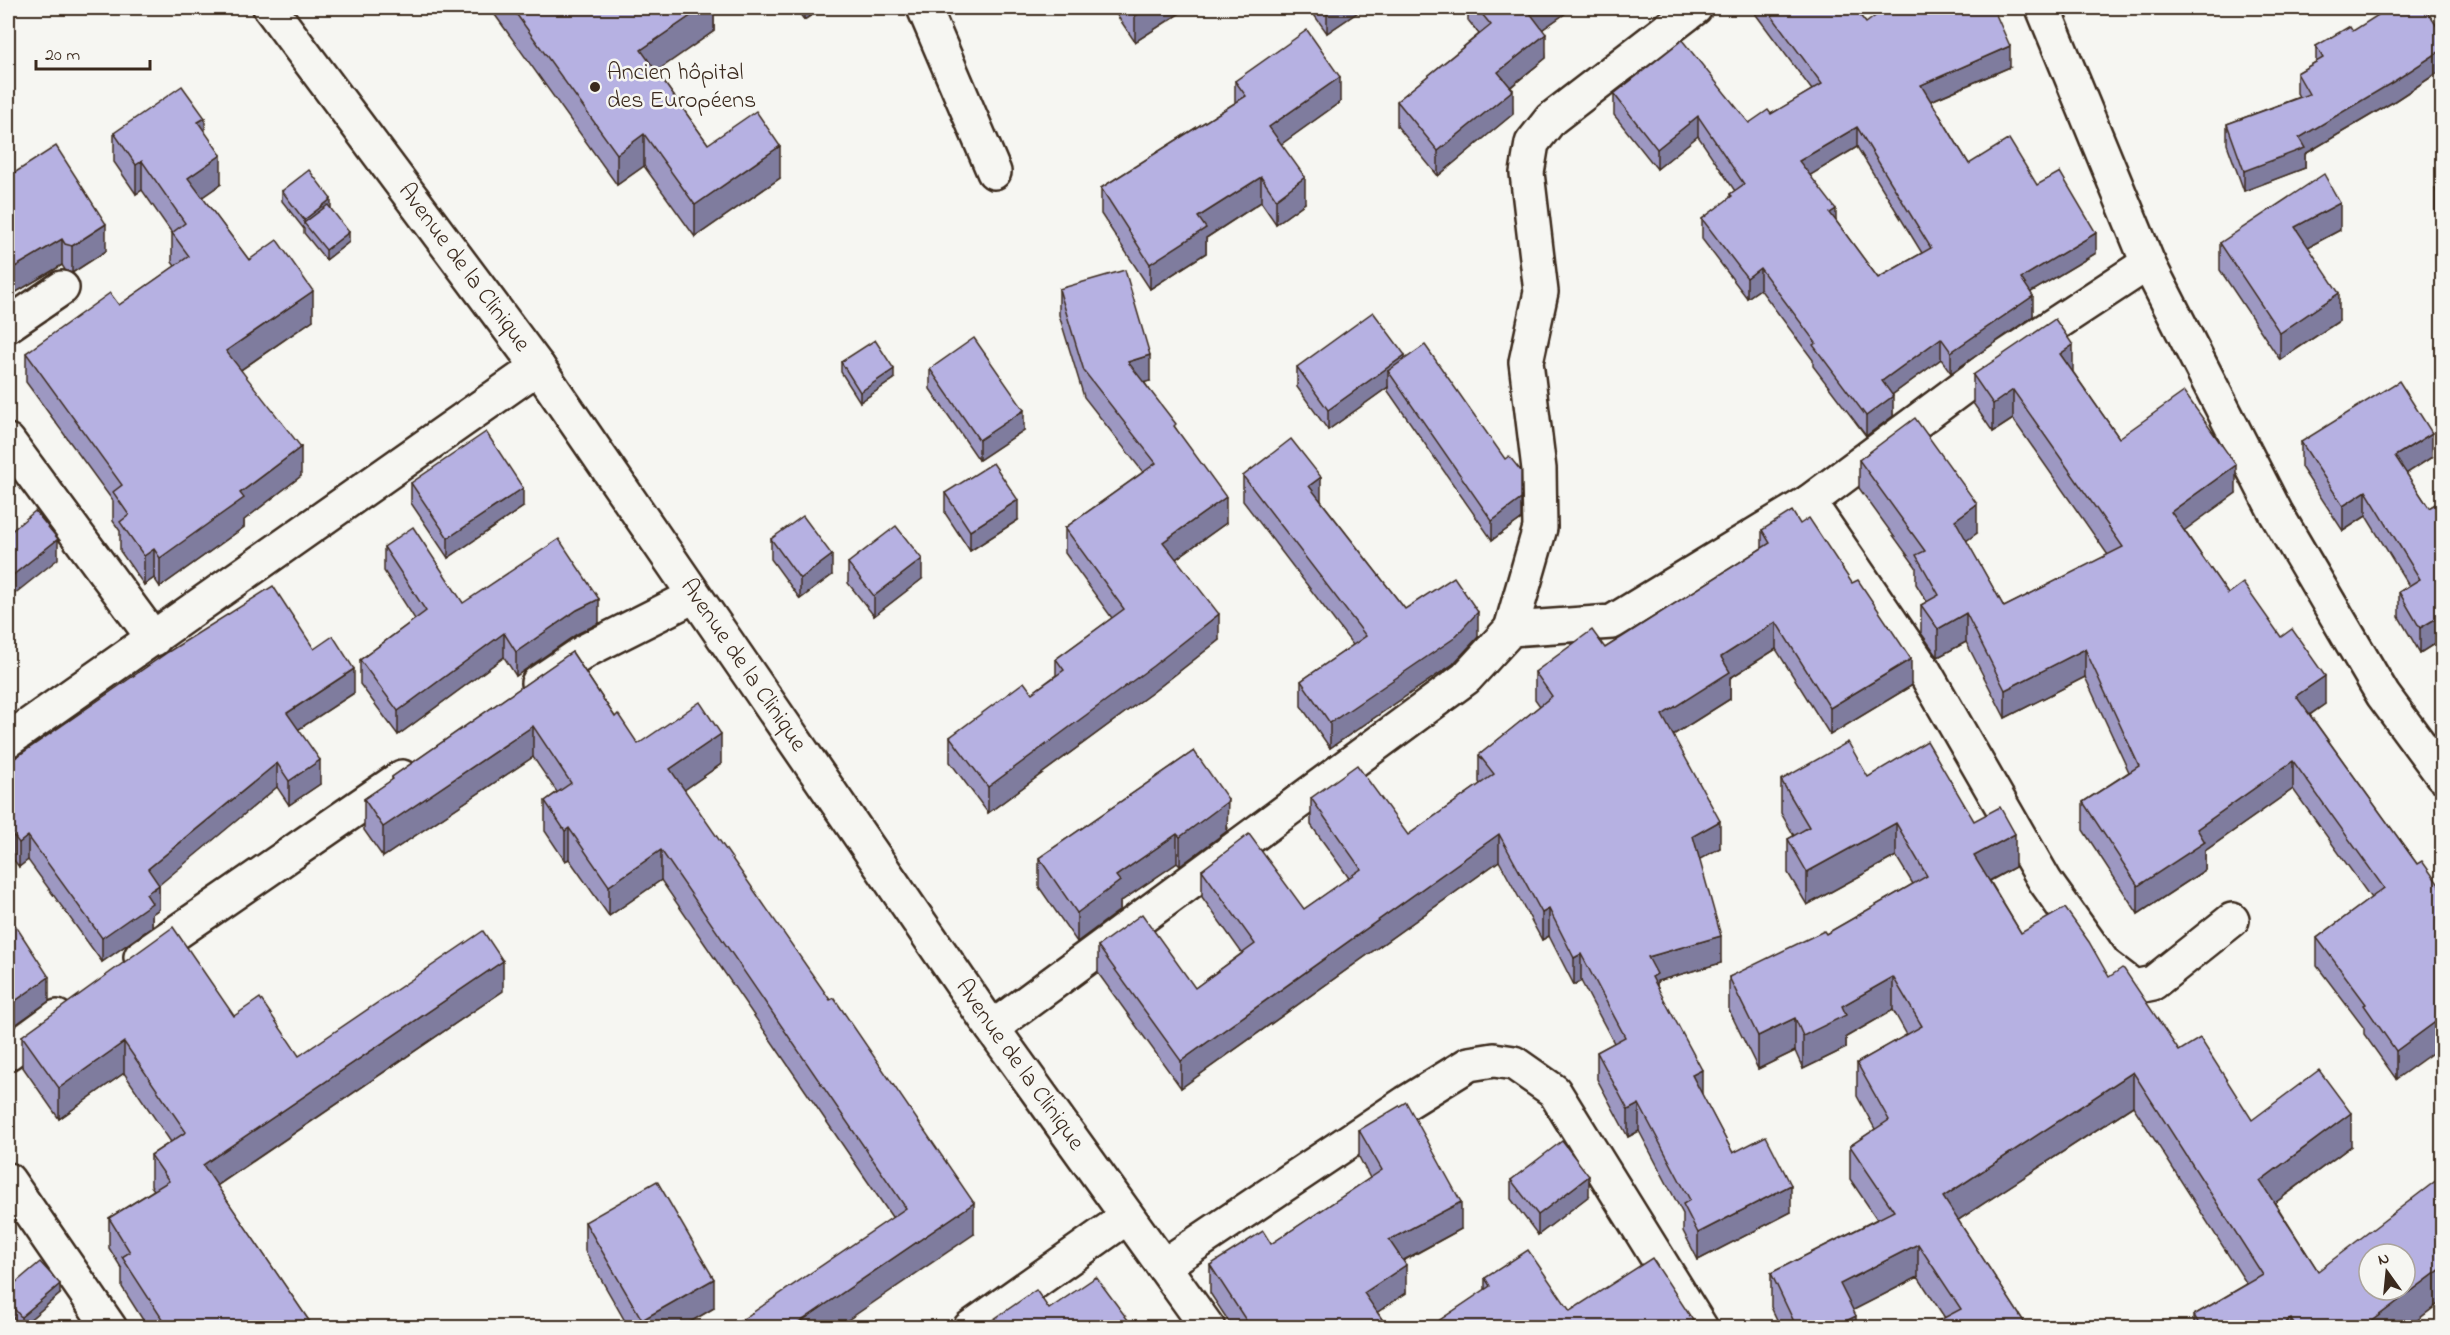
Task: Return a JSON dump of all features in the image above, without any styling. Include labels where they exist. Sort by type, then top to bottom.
[{"type":"street","name":"Avenue de la Clinique","points":[[270,8],[538,367],[992,1028],[1208,1328]]},
{"type":"street","points":[[924,8],[994,172]]},
{"type":"street","points":[[992,1028],[1466,678],[1511,629],[1540,528],[1539,469],[1526,362],[1541,292],[1527,173],[1532,143],[1551,119],[1695,8]]},
{"type":"street","points":[[2043,8],[2148,263],[2276,513],[2383,695],[2442,775]]},
{"type":"street","points":[[1511,629],[1612,622],[1809,502],[1990,367],[2148,263]]},
{"type":"street","points":[[8,325],[62,288]]},
{"type":"street","points":[[8,740],[538,367]]},
{"type":"street","points":[[8,441],[154,639]]},
{"type":"street","points":[[1809,502],[1923,669],[2045,881],[2104,964],[2134,987],[2154,983],[2232,920]]},
{"type":"street","points":[[518,697],[587,650],[694,596]]},
{"type":"street","points":[[114,976],[429,758]]},
{"type":"street","points":[[8,1053],[85,997]]},
{"type":"street","points":[[1163,1266],[1415,1097],[1469,1064],[1494,1060],[1514,1063],[1554,1091],[1701,1328]]},
{"type":"street","points":[[8,1180],[110,1328]]},
{"type":"street","points":[[970,1328],[1127,1217]]},
{"type":"building","points":[[512,8],[702,8],[641,50],[708,144],[756,111],[780,146],[695,205],[644,134],[617,154]]},
{"type":"building","points":[[1129,8],[1148,8],[1135,16]]},
{"type":"building","points":[[1477,8],[1539,8],[1530,13],[1546,34],[1498,72],[1513,90],[1438,151],[1397,101],[1491,25]]},
{"type":"building","points":[[1766,8],[1854,8],[1866,23],[1878,14],[1894,8],[1993,8],[2010,46],[1921,85],[1969,164],[2009,139],[2037,185],[2060,172],[2096,233],[2021,278],[2033,296],[1951,352],[1941,338],[1882,381],[1893,396],[1866,416],[1813,345],[1816,343],[1760,268],[1747,278],[1702,219],[1744,184],[1698,116],[1657,149],[1614,94],[1682,40],[1749,123],[1768,110],[1771,114],[1822,84]],"holes":[[[1857,127],[1931,248],[1878,278],[1830,213],[1836,209],[1799,161]]]},
{"type":"building","points":[[2389,8],[2425,8],[2442,34],[2442,50],[2299,138],[2305,148],[2244,171],[2227,124],[2309,94],[2297,73],[2323,58],[2316,46],[2350,26],[2353,31]]},
{"type":"building","points":[[1307,30],[1340,77],[1269,127],[1305,177],[1276,199],[1261,177],[1198,217],[1206,228],[1150,264],[1101,188],[1246,96],[1235,81]]},
{"type":"building","points":[[182,86],[205,118],[198,122],[221,155],[188,178],[249,260],[277,240],[313,291],[226,351],[301,447],[240,493],[244,498],[160,558],[154,549],[144,556],[120,522],[129,515],[113,492],[122,485],[26,353],[110,293],[119,305],[189,256],[172,233],[185,223],[142,161],[136,165],[114,133]]},
{"type":"building","points":[[56,146],[106,224],[72,246],[65,244],[62,239],[8,271],[8,177]]},
{"type":"building","points":[[309,170],[331,199],[304,220],[282,191]]},
{"type":"building","points":[[2324,174],[2340,203],[2295,227],[2339,293],[2280,333],[2220,243]]},
{"type":"building","points":[[2442,184],[2442,200],[2435,189]]},
{"type":"building","points":[[328,205],[349,232],[326,250],[304,223]]},
{"type":"building","points":[[1125,270],[1150,355],[1128,362],[1176,424],[1174,426],[1226,497],[1163,542],[1219,614],[1153,666],[988,787],[950,737],[1024,682],[1032,693],[1064,670],[1056,659],[1124,609],[1065,528],[1156,463],[1084,371],[1059,289]]},
{"type":"building","points":[[1373,312],[1405,355],[1328,410],[1297,367]]},
{"type":"building","points":[[2055,319],[2073,345],[2060,354],[2119,438],[2184,392],[2236,465],[2171,512],[2228,594],[2243,583],[2281,637],[2292,629],[2325,676],[2296,696],[2417,864],[2422,861],[2442,889],[2442,1017],[2396,1051],[2364,1005],[2366,1004],[2317,938],[2384,888],[2293,761],[2197,829],[2205,842],[2138,886],[2083,802],[2139,766],[2085,649],[2005,690],[1966,613],[1938,629],[1921,605],[1939,595],[1916,555],[1925,551],[1859,460],[1915,418],[1977,504],[1955,520],[2004,607],[2123,547],[2013,390],[1993,404],[1973,375]]},
{"type":"building","points":[[974,338],[1024,410],[979,440],[930,369]]},
{"type":"building","points":[[875,340],[894,369],[860,392],[841,362]]},
{"type":"building","points":[[1425,345],[1505,459],[1509,456],[1521,471],[1521,499],[1492,521],[1388,371]]},
{"type":"building","points":[[2399,381],[2432,433],[2395,456],[2429,508],[2442,500],[2442,615],[2420,628],[2399,592],[2420,579],[2366,491],[2343,506],[2301,442]]},
{"type":"building","points":[[486,432],[523,488],[448,538],[411,483]]},
{"type":"building","points":[[1291,439],[1321,477],[1309,486],[1405,609],[1454,577],[1478,612],[1453,639],[1330,723],[1301,681],[1366,636],[1243,476]]},
{"type":"building","points":[[993,463],[1018,500],[970,531],[945,493]]},
{"type":"building","points":[[35,511],[58,539],[8,579],[8,534]]},
{"type":"building","points":[[1792,511],[1800,524],[1809,518],[1852,583],[1858,580],[1911,659],[1830,708],[1776,622],[1721,657],[1730,672],[1662,715],[1720,821],[1693,836],[1721,936],[1648,957],[1657,974],[1652,977],[1702,1070],[1692,1075],[1733,1153],[1766,1136],[1791,1185],[1698,1233],[1683,1204],[1690,1200],[1639,1104],[1628,1110],[1597,1052],[1625,1037],[1581,954],[1574,958],[1549,909],[1542,913],[1499,834],[1181,1061],[1098,946],[1142,914],[1195,988],[1255,944],[1202,870],[1249,834],[1304,909],[1361,869],[1311,798],[1357,765],[1408,835],[1494,774],[1479,755],[1552,696],[1535,672],[1592,630],[1605,648],[1770,543],[1762,530]]},
{"type":"building","points":[[803,516],[832,555],[800,579],[771,539]]},
{"type":"building","points":[[896,526],[922,559],[874,596],[848,563]]},
{"type":"building","points":[[413,527],[463,603],[559,539],[599,599],[577,610],[516,652],[504,633],[398,711],[360,660],[426,611],[384,547]]},
{"type":"building","points":[[273,586],[314,649],[333,636],[354,669],[287,713],[320,760],[289,781],[277,763],[148,869],[159,885],[146,894],[152,903],[102,938],[28,836],[19,843],[13,835],[8,838],[8,763],[168,652]]},
{"type":"building","points":[[572,652],[615,717],[618,714],[638,744],[700,702],[721,734],[670,769],[830,1000],[834,998],[974,1203],[791,1328],[730,1328],[906,1208],[661,850],[609,886],[569,828],[565,831],[545,801],[571,783],[533,726],[383,827],[364,799],[393,779],[392,777]]},
{"type":"building","points":[[1927,741],[1974,821],[2000,807],[2015,834],[1974,856],[2021,933],[2065,908],[2089,942],[2109,977],[2122,968],[2124,969],[2179,1051],[2200,1038],[2252,1120],[2319,1070],[2351,1113],[2260,1181],[2318,1271],[2442,1176],[2442,1268],[2417,1287],[2417,1242],[2357,1242],[2357,1302],[2397,1302],[2362,1328],[2296,1328],[2291,1319],[2276,1328],[2194,1328],[2199,1324],[2194,1315],[2263,1275],[2133,1072],[1943,1197],[2028,1328],[1925,1328],[1961,1309],[1918,1244],[1840,1284],[1856,1316],[1832,1328],[1805,1328],[1804,1326],[1797,1328],[1771,1273],[1894,1211],[1850,1146],[1889,1120],[1857,1063],[1922,1026],[1893,977],[1842,1006],[1846,1015],[1803,1036],[1795,1018],[1758,1036],[1729,977],[1824,931],[1826,934],[1927,876],[1896,823],[1807,872],[1788,839],[1809,827],[1781,780],[1848,742],[1868,777]]},
{"type":"building","points":[[1194,751],[1228,799],[1227,802],[1180,837],[1177,834],[1116,876],[1120,881],[1077,913],[1039,858]]},
{"type":"building","points":[[8,914],[49,977],[8,1006]]},
{"type":"building","points":[[173,927],[234,1016],[260,998],[299,1056],[483,931],[503,961],[203,1165],[314,1328],[168,1328],[122,1257],[130,1252],[109,1218],[169,1181],[151,1155],[186,1132],[124,1042],[59,1088],[22,1036]]},
{"type":"building","points":[[1406,1102],[1461,1202],[1389,1240],[1406,1265],[1364,1293],[1388,1328],[1251,1328],[1210,1265],[1263,1231],[1271,1244],[1382,1170],[1359,1130]]},
{"type":"building","points":[[1562,1141],[1589,1176],[1538,1215],[1511,1180]]},
{"type":"building","points":[[657,1181],[714,1279],[642,1320],[585,1222]]},
{"type":"building","points":[[1528,1250],[1570,1311],[1652,1258],[1698,1328],[1428,1328],[1490,1286],[1485,1278]]},
{"type":"building","points":[[40,1262],[60,1284],[21,1317],[8,1301],[8,1289]]},
{"type":"building","points":[[1096,1277],[1134,1328],[981,1328],[1036,1290],[1049,1309]]},
{"type":"place","name":"Ancien hôpital des Européens","points":[[595,87]]}]
